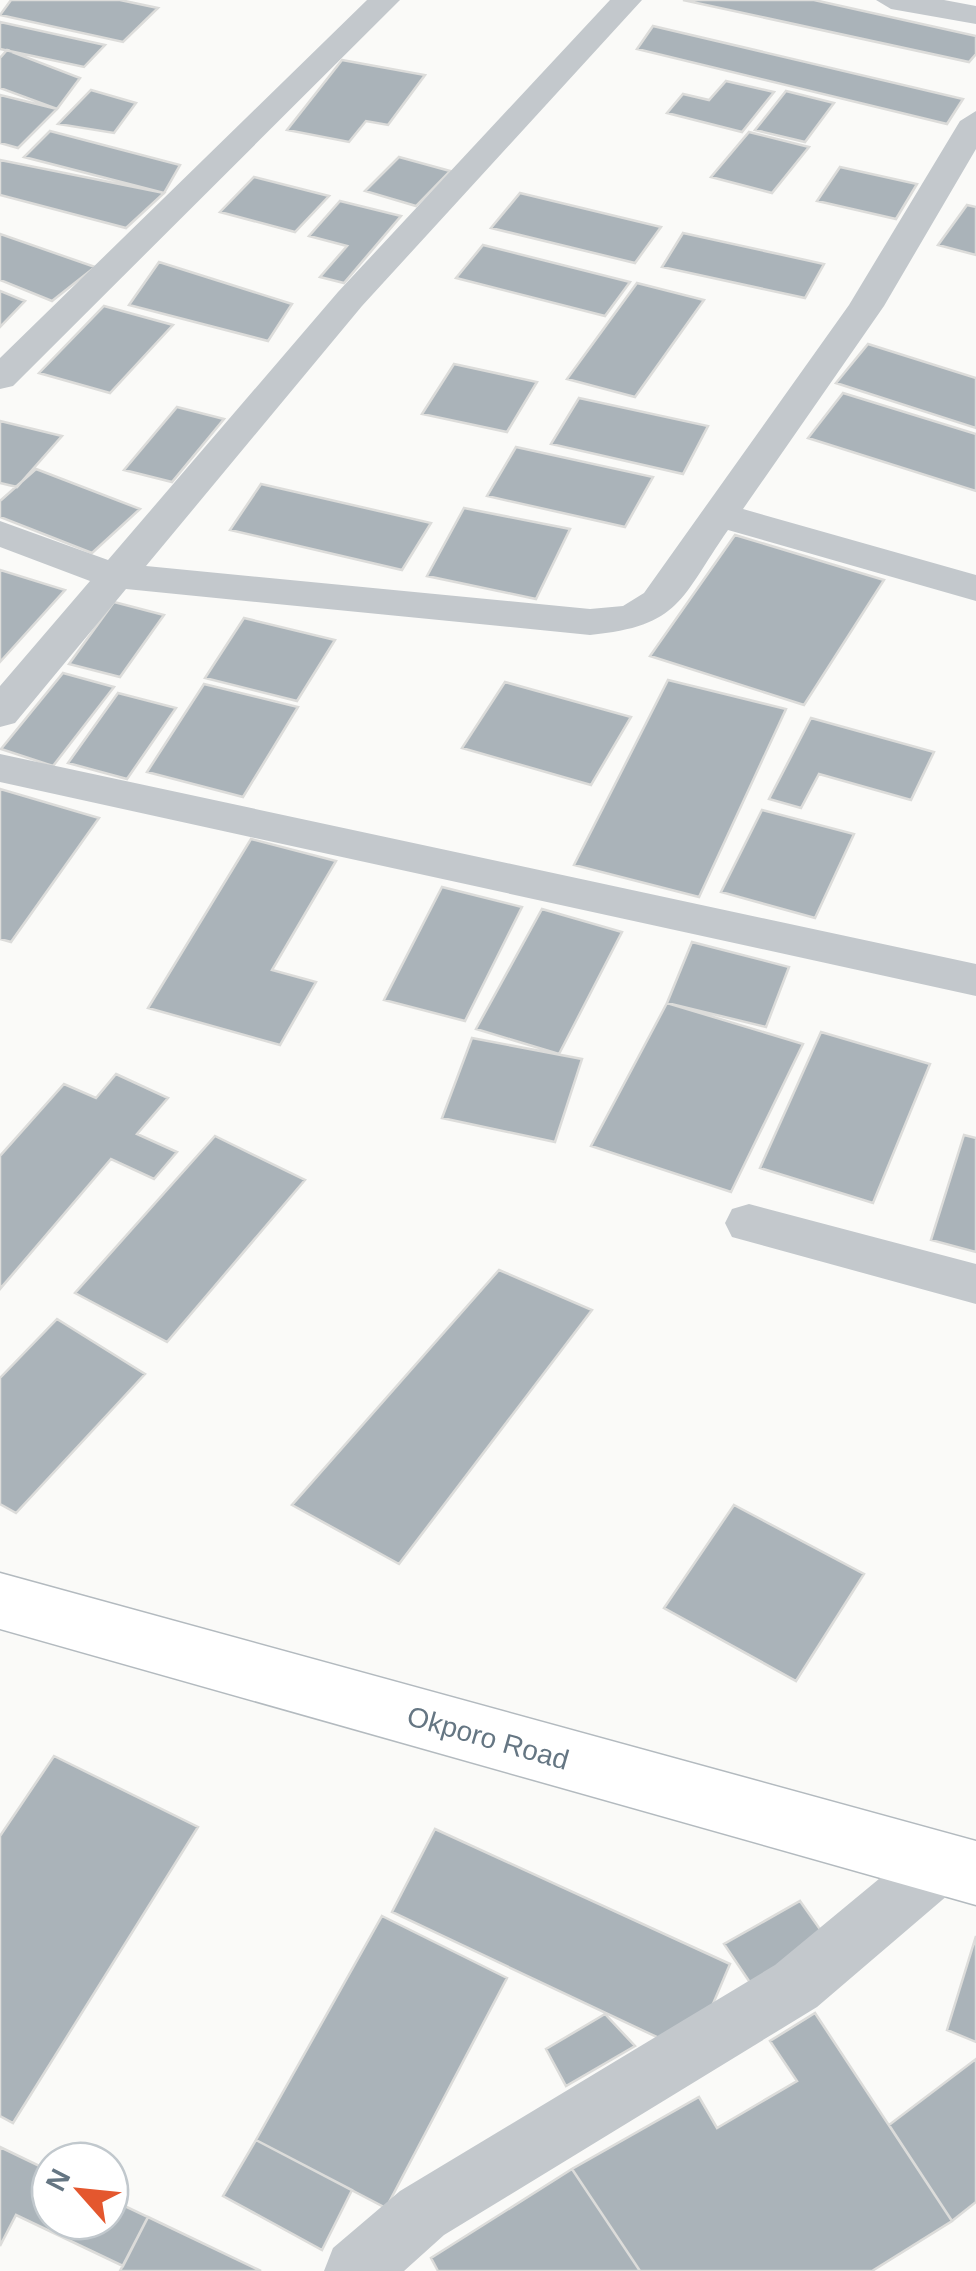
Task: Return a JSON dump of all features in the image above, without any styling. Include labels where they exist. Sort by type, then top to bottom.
[{"type":"main road","name":"Okporo Road","points":[[0,1601],[958,1868]]},
{"type":"street","points":[[0,378],[386,0]]},
{"type":"street","points":[[0,713],[350,299],[626,0]]},
{"type":"street","points":[[891,0],[976,15]]},
{"type":"street","points":[[0,532],[112,576],[590,622],[632,618],[658,602],[716,514],[866,306],[976,121]]},
{"type":"street","points":[[716,514],[976,588]]},
{"type":"street","points":[[0,768],[976,980]]},
{"type":"street","points":[[749,1223],[976,1284]]},
{"type":"street","points":[[356,2271],[422,2213],[796,1986],[958,1868]]},
{"type":"building","points":[[11,0],[120,0],[158,8],[123,42],[0,15]]},
{"type":"building","points":[[683,0],[814,0],[976,36],[976,54],[969,62]]},
{"type":"building","points":[[0,22],[105,45],[84,67],[0,49]]},
{"type":"building","points":[[653,26],[963,99],[947,124],[637,49]]},
{"type":"building","points":[[7,50],[80,78],[57,109],[0,88],[0,58]]},
{"type":"building","points":[[342,60],[425,75],[388,125],[366,121],[349,142],[287,130]]},
{"type":"building","points":[[726,81],[774,92],[742,132],[667,113],[683,94],[709,100]]},
{"type":"building","points":[[91,90],[136,103],[114,133],[58,124]]},
{"type":"building","points":[[786,91],[834,103],[805,142],[755,130]]},
{"type":"building","points":[[0,95],[57,109],[18,148],[0,143]]},
{"type":"building","points":[[50,131],[180,165],[164,193],[24,157]]},
{"type":"building","points":[[749,132],[809,147],[772,193],[711,177]]},
{"type":"building","points":[[399,157],[450,171],[416,206],[365,191]]},
{"type":"building","points":[[0,160],[164,193],[126,228],[0,195]]},
{"type":"building","points":[[840,167],[917,184],[896,219],[817,201]]},
{"type":"building","points":[[254,177],[329,196],[295,232],[220,212]]},
{"type":"building","points":[[520,193],[661,227],[635,263],[491,228]]},
{"type":"building","points":[[340,201],[401,216],[344,283],[320,277],[347,246],[309,236]]},
{"type":"building","points":[[967,205],[976,207],[976,255],[938,245]]},
{"type":"building","points":[[683,233],[824,264],[805,298],[662,267]]},
{"type":"building","points":[[0,234],[95,267],[52,301],[0,280]]},
{"type":"building","points":[[483,245],[630,282],[605,316],[456,278]]},
{"type":"building","points":[[159,262],[292,304],[268,341],[129,305]]},
{"type":"building","points":[[637,283],[704,300],[635,397],[567,379]]},
{"type":"building","points":[[0,291],[25,301],[0,327]]},
{"type":"building","points":[[104,306],[173,325],[110,393],[39,373]]},
{"type":"building","points":[[868,344],[976,378],[976,428],[836,383]]},
{"type":"building","points":[[454,364],[537,382],[507,432],[422,414]]},
{"type":"building","points":[[843,393],[976,434],[976,491],[808,438]]},
{"type":"building","points":[[579,398],[708,426],[683,474],[551,444]]},
{"type":"building","points":[[177,407],[224,419],[172,482],[124,470]]},
{"type":"building","points":[[0,421],[62,436],[17,487],[0,483]]},
{"type":"building","points":[[516,447],[653,477],[625,527],[487,496]]},
{"type":"building","points":[[36,469],[140,509],[92,553],[0,517],[0,501]]},
{"type":"building","points":[[261,484],[431,523],[402,570],[230,530]]},
{"type":"building","points":[[464,508],[570,529],[536,599],[427,576]]},
{"type":"building","points":[[735,535],[884,580],[804,705],[650,656]]},
{"type":"building","points":[[0,570],[65,590],[0,662]]},
{"type":"building","points":[[114,602],[164,615],[120,677],[69,664]]},
{"type":"building","points":[[244,618],[335,640],[297,701],[205,678]]},
{"type":"building","points":[[63,673],[114,687],[53,766],[1,749]]},
{"type":"building","points":[[668,680],[786,709],[699,897],[574,865]]},
{"type":"building","points":[[505,682],[631,717],[591,785],[462,748]]},
{"type":"building","points":[[204,684],[298,707],[243,797],[147,772]]},
{"type":"building","points":[[118,693],[176,708],[127,779],[68,763]]},
{"type":"building","points":[[811,718],[934,752],[911,800],[819,774],[801,808],[769,799]]},
{"type":"building","points":[[0,789],[99,818],[11,942],[0,939]]},
{"type":"building","points":[[762,810],[854,834],[815,918],[721,892]]},
{"type":"building","points":[[251,839],[336,861],[272,970],[316,982],[280,1045],[148,1008]]},
{"type":"building","points":[[442,887],[522,907],[465,1021],[384,1000]]},
{"type":"building","points":[[542,909],[622,932],[559,1054],[476,1029]]},
{"type":"building","points":[[692,942],[789,967],[766,1027],[667,1003]]},
{"type":"building","points":[[667,1003],[803,1044],[731,1192],[591,1146]]},
{"type":"building","points":[[821,1032],[930,1064],[873,1203],[760,1168]]},
{"type":"building","points":[[472,1038],[582,1059],[555,1142],[442,1118]]},
{"type":"building","points":[[116,1074],[168,1098],[137,1134],[177,1152],[154,1179],[111,1159],[0,1289],[0,1156],[64,1084],[96,1098]]},
{"type":"building","points":[[964,1135],[976,1138],[976,1252],[931,1240]]},
{"type":"building","points":[[215,1136],[305,1180],[167,1342],[75,1293]]},
{"type":"building","points":[[499,1270],[592,1310],[399,1564],[292,1505]]},
{"type":"building","points":[[57,1319],[145,1374],[16,1513],[0,1504],[0,1378]]},
{"type":"building","points":[[734,1505],[864,1574],[796,1681],[664,1608]]},
{"type":"building","points":[[54,1756],[198,1827],[13,2123],[0,2116],[0,1836]]},
{"type":"building","points":[[435,1829],[730,1964],[704,2025],[661,2039],[392,1912]]},
{"type":"building","points":[[800,1901],[829,1942],[753,1987],[724,1944]]},
{"type":"building","points":[[382,1916],[507,1978],[386,2208],[256,2140]]},
{"type":"building","points":[[976,1936],[976,2042],[947,2030]]},
{"type":"building","points":[[815,2013],[952,2221],[872,2271],[640,2271],[572,2169],[699,2097],[717,2128],[797,2081],[770,2041]]},
{"type":"building","points":[[605,2014],[635,2046],[566,2086],[546,2049]]},
{"type":"building","points":[[976,2059],[976,2202],[952,2221],[889,2125]]},
{"type":"building","points":[[256,2140],[352,2190],[322,2250],[223,2196]]},
{"type":"building","points":[[0,2147],[30,2161],[30,2222],[16,2215],[0,2246]]},
{"type":"building","points":[[572,2169],[640,2271],[438,2271],[431,2258]]},
{"type":"building","points":[[130,2208],[148,2217],[123,2266],[71,2241],[130,2241]]},
{"type":"building","points":[[148,2217],[261,2271],[120,2271]]}]
